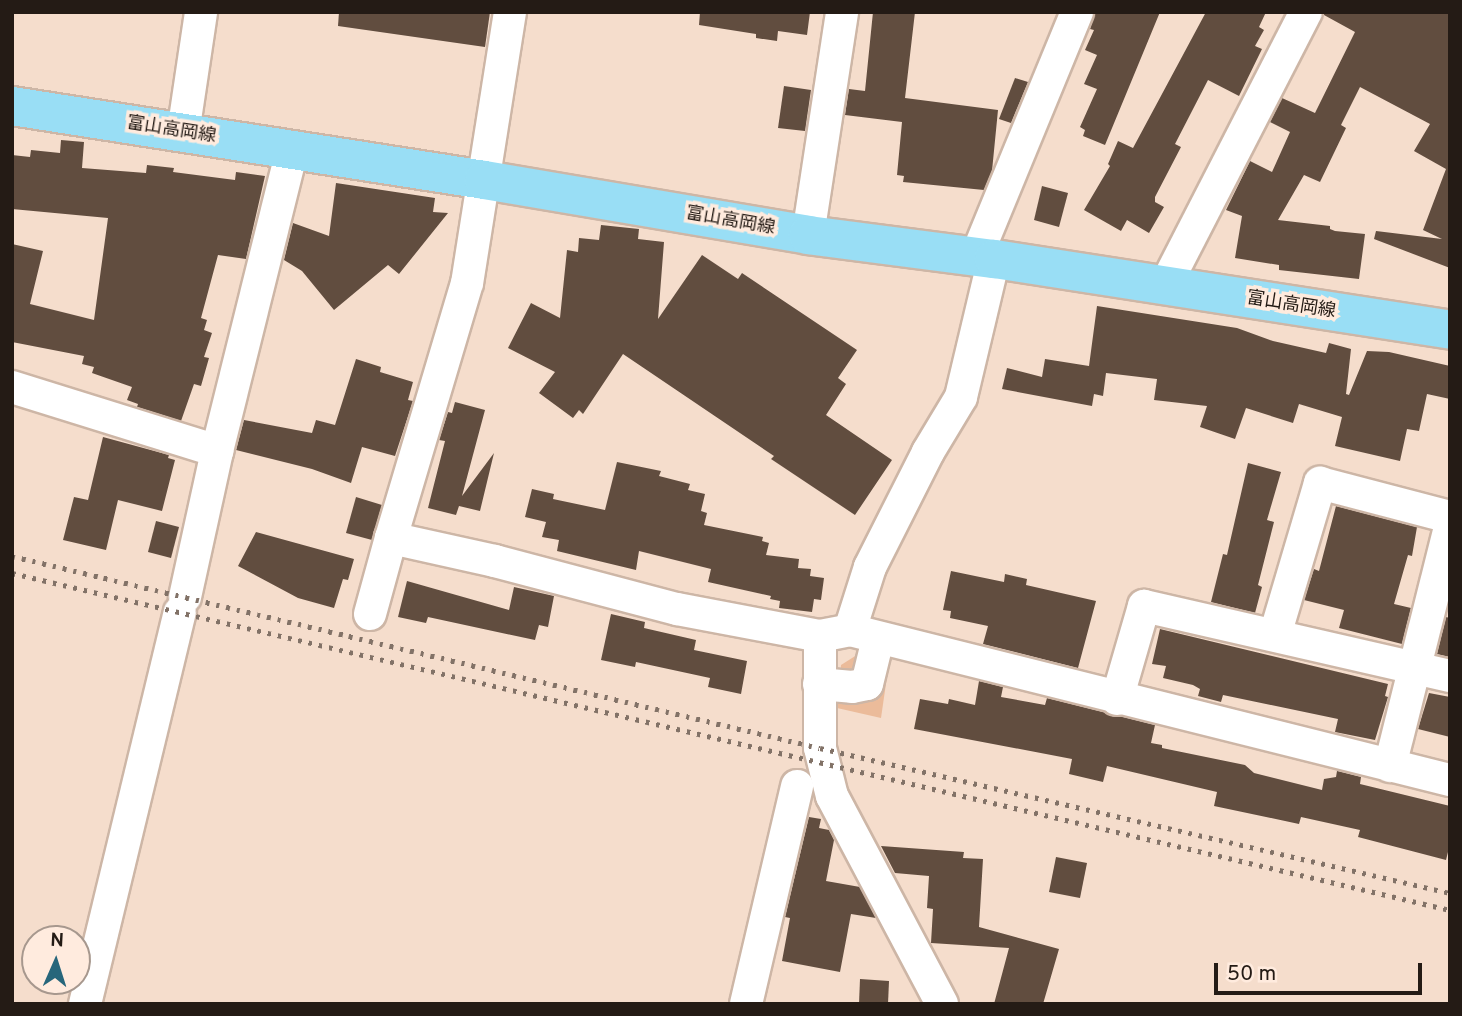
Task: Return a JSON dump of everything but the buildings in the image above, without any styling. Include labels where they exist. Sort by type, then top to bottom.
[{"type":"main road","name":"富山高岡線","points":[[12,107],[484,180],[808,235],[985,258],[1450,330]]},
{"type":"street","points":[[183,133],[201,12]]},
{"type":"street","points":[[370,614],[467,283],[510,12]]},
{"type":"street","points":[[808,235],[842,12]]},
{"type":"street","points":[[942,1004],[832,796],[820,748],[819,684],[849,635],[870,567],[928,452],[961,397],[985,258],[1076,12]]},
{"type":"street","points":[[1165,286],[1306,12]]},
{"type":"street","points":[[85,1004],[183,604],[217,451],[292,151]]},
{"type":"street","points":[[12,387],[217,451]]},
{"type":"street","points":[[1275,635],[1320,483],[1450,517]]},
{"type":"street","points":[[1390,766],[1450,527]]},
{"type":"street","points":[[391,538],[495,561],[677,609],[849,635],[1450,780]]},
{"type":"street","points":[[1117,699],[1144,606],[1450,676]]},
{"type":"street","points":[[819,684],[852,687],[867,684],[849,635]]},
{"type":"street","points":[[746,1004],[797,786]]},
{"type":"shaded area","points":[[874,652],[890,656],[881,718],[837,708],[841,665],[860,653]]},
{"type":"railway","points":[[12,556],[820,748],[1450,893]]},
{"type":"railway","points":[[12,573],[1450,910]]}]
